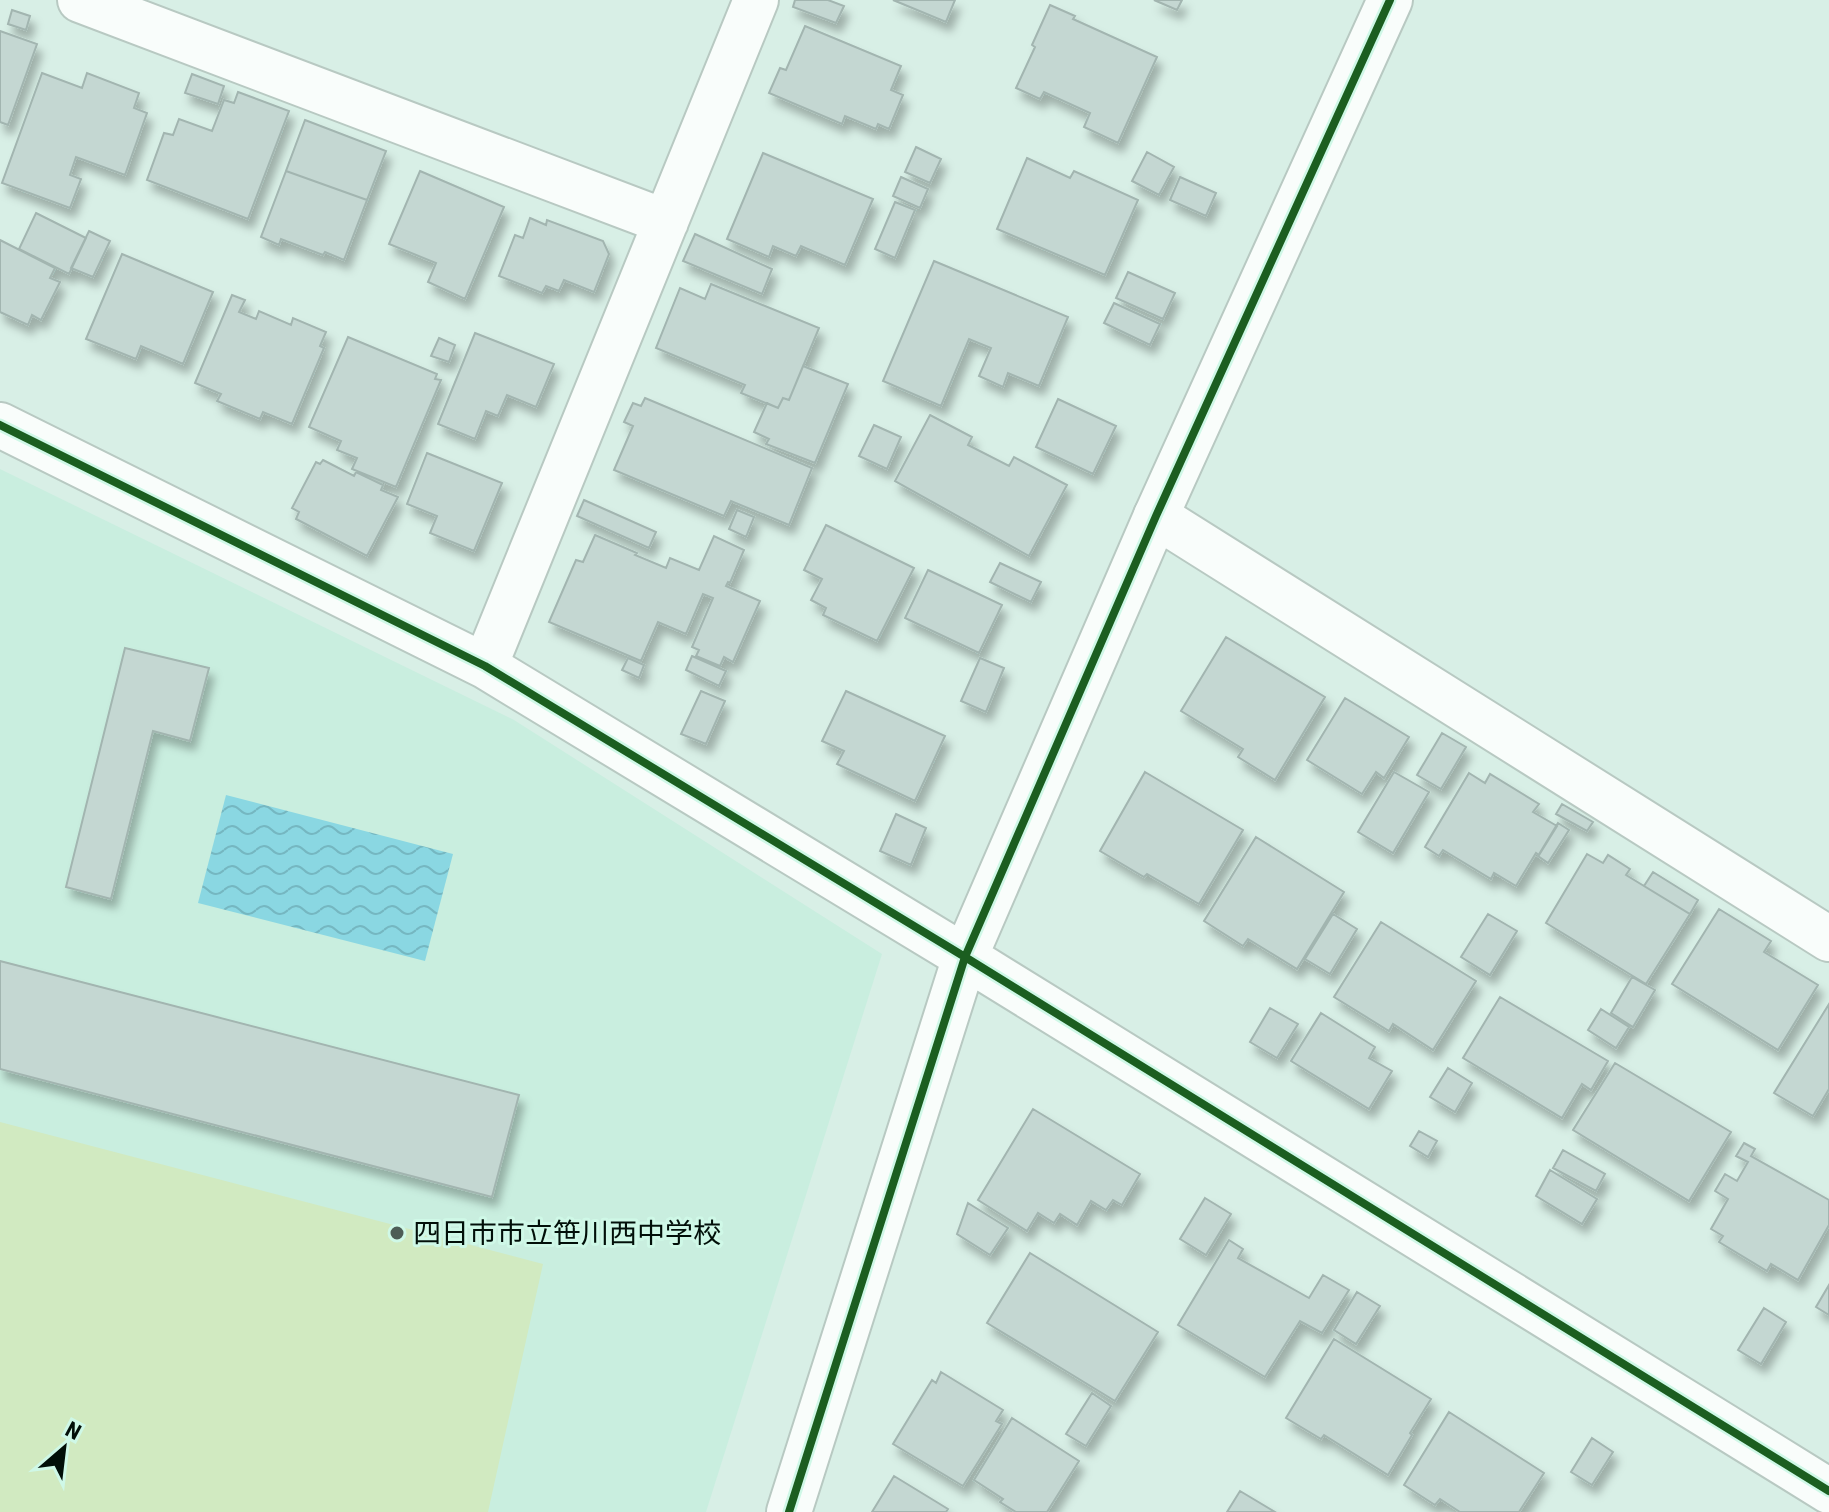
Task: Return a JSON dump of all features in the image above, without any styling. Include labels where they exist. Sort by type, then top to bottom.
[{"type":"street","points":[[80,0],[666,222]]},
{"type":"street","points":[[485,666],[756,0]]},
{"type":"street","points":[[789,1512],[965,957],[1156,516],[1390,0]]},
{"type":"street","points":[[0,425],[485,666],[965,957],[1829,1491]]},
{"type":"street","points":[[1156,516],[1829,939]]},
{"type":"shaded area","name":"四日市市立笹川西中学校","points":[[0,469],[514,720],[882,954],[706,1512],[0,1512]]},
{"type":"shaded area","points":[[0,1122],[543,1264],[488,1512],[0,1512]]},
{"type":"water","points":[[226,795],[453,854],[425,961],[198,903]]},
{"type":"building","points":[[795,0],[828,0],[844,6],[836,23],[793,7]]},
{"type":"building","points":[[893,0],[955,0],[946,22]]},
{"type":"building","points":[[1154,0],[1182,0],[1177,10]]},
{"type":"building","points":[[1050,5],[1075,16],[1073,19],[1157,57],[1118,143],[1084,127],[1090,113],[1044,92],[1040,99],[1016,88]]},
{"type":"building","points":[[12,10],[30,16],[26,30],[8,24]]},
{"type":"building","points":[[805,26],[901,66],[891,90],[903,95],[889,129],[878,124],[876,129],[845,116],[842,124],[769,93],[780,68],[786,70]]},
{"type":"building","points":[[0,31],[37,44],[8,125],[0,122]]},
{"type":"building","points":[[42,73],[82,88],[87,73],[139,93],[134,108],[147,113],[125,175],[76,157],[70,175],[81,179],[70,208],[2,183]]},
{"type":"building","points":[[192,74],[224,86],[218,104],[185,93]]},
{"type":"building","points":[[238,92],[289,111],[248,219],[147,180],[164,133],[173,135],[179,119],[212,131],[224,100],[234,103]]},
{"type":"building","points":[[305,120],[386,151],[367,200],[286,171]]},
{"type":"building","points":[[916,147],[941,159],[930,183],[905,172]]},
{"type":"building","points":[[1147,152],[1174,167],[1159,195],[1132,181]]},
{"type":"building","points":[[763,153],[873,199],[845,265],[801,246],[796,256],[773,246],[769,257],[727,239]]},
{"type":"building","points":[[1027,158],[1070,178],[1074,171],[1138,200],[1105,275],[997,229]]},
{"type":"building","points":[[286,171],[367,200],[344,260],[281,239],[279,245],[261,237]]},
{"type":"building","points":[[420,171],[504,207],[465,299],[428,282],[436,263],[389,244]]},
{"type":"building","points":[[901,177],[928,189],[920,208],[893,196]]},
{"type":"building","points":[[1180,177],[1216,193],[1206,216],[1170,200]]},
{"type":"building","points":[[895,202],[915,210],[895,258],[875,249]]},
{"type":"building","points":[[36,213],[86,238],[69,274],[19,249]]},
{"type":"building","points":[[530,218],[546,225],[547,220],[603,241],[609,254],[594,292],[564,280],[559,291],[546,286],[542,293],[499,276],[515,235],[523,238]]},
{"type":"building","points":[[89,231],[110,241],[93,277],[71,268]]},
{"type":"building","points":[[695,234],[772,269],[762,294],[683,261]]},
{"type":"building","points":[[0,240],[55,268],[50,278],[60,282],[41,320],[32,315],[28,325],[0,312]]},
{"type":"building","points":[[122,254],[213,292],[183,364],[141,346],[136,359],[86,339]]},
{"type":"building","points":[[934,261],[1068,317],[1039,386],[1008,373],[1003,387],[979,376],[991,348],[969,339],[941,406],[883,381]]},
{"type":"building","points":[[1128,272],[1175,293],[1163,319],[1116,298]]},
{"type":"building","points":[[711,284],[819,328],[789,400],[783,398],[778,408],[741,393],[745,385],[656,348],[680,288],[705,299]]},
{"type":"building","points":[[232,295],[245,300],[239,312],[256,319],[259,311],[291,325],[293,318],[326,332],[320,346],[324,348],[292,424],[263,412],[260,419],[217,401],[221,394],[195,383]]},
{"type":"building","points":[[1114,303],[1160,324],[1150,345],[1104,323]]},
{"type":"building","points":[[475,333],[554,364],[536,407],[507,395],[498,416],[486,411],[475,439],[438,424]]},
{"type":"building","points":[[348,337],[437,374],[435,379],[441,380],[396,487],[352,469],[357,458],[337,450],[341,441],[309,427]]},
{"type":"building","points":[[439,338],[455,345],[449,362],[431,356]]},
{"type":"building","points":[[803,366],[848,384],[815,463],[766,444],[769,439],[754,432],[767,403],[778,408],[783,398],[789,400]]},
{"type":"building","points":[[645,398],[812,468],[789,525],[731,501],[724,516],[614,470],[633,426],[624,422],[633,403],[641,406]]},
{"type":"building","points":[[1058,399],[1116,426],[1093,474],[1036,447]]},
{"type":"building","points":[[930,415],[972,437],[968,445],[1009,466],[1014,457],[1067,485],[1029,556],[895,481]]},
{"type":"building","points":[[874,425],[901,437],[887,469],[859,456]]},
{"type":"building","points":[[427,453],[502,483],[474,551],[430,533],[437,516],[407,504]]},
{"type":"building","points":[[323,460],[354,476],[356,472],[383,485],[381,490],[398,497],[367,556],[296,519],[299,512],[292,508],[316,462],[320,464]]},
{"type":"building","points":[[584,500],[656,532],[649,548],[577,516]]},
{"type":"building","points":[[737,510],[754,517],[746,537],[729,529]]},
{"type":"building","points":[[826,525],[914,568],[877,641],[823,615],[826,608],[811,600],[822,579],[804,570]]},
{"type":"building","points":[[595,535],[666,568],[670,558],[699,570],[714,536],[744,550],[726,586],[760,601],[733,662],[724,657],[720,666],[696,656],[699,650],[692,647],[713,598],[703,594],[686,634],[658,622],[641,661],[549,622],[576,560],[583,562]]},
{"type":"building","points":[[1000,563],[1041,582],[1031,602],[990,582]]},
{"type":"building","points":[[928,570],[1002,605],[979,653],[905,618]]},
{"type":"building","points":[[1226,637],[1325,697],[1275,780],[1238,757],[1243,749],[1181,711]]},
{"type":"building","points":[[125,648],[209,668],[190,741],[153,731],[111,899],[66,887]]},
{"type":"building","points":[[692,656],[726,671],[719,686],[686,670]]},
{"type":"building","points":[[628,658],[644,665],[639,678],[622,670]]},
{"type":"building","points":[[980,658],[1004,668],[986,712],[961,701]]},
{"type":"building","points":[[701,691],[725,701],[706,744],[681,734]]},
{"type":"building","points":[[846,691],[945,736],[915,801],[837,764],[844,751],[822,741]]},
{"type":"building","points":[[1345,698],[1409,737],[1384,778],[1376,772],[1362,794],[1307,760]]},
{"type":"building","points":[[1442,733],[1466,747],[1441,789],[1417,775]]},
{"type":"building","points":[[1145,772],[1243,830],[1199,904],[1100,851]]},
{"type":"building","points":[[1394,772],[1429,792],[1393,853],[1358,832]]},
{"type":"building","points":[[1469,773],[1485,783],[1490,774],[1539,804],[1533,812],[1557,826],[1516,886],[1494,873],[1491,879],[1443,850],[1439,856],[1425,847]]},
{"type":"building","points":[[1562,804],[1593,822],[1587,831],[1556,814]]},
{"type":"building","points":[[896,814],[926,828],[911,865],[880,851]]},
{"type":"building","points":[[1558,823],[1569,830],[1548,863],[1538,856]]},
{"type":"building","points":[[1256,837],[1344,892],[1297,969],[1248,939],[1243,946],[1204,921]]},
{"type":"building","points":[[1587,854],[1603,863],[1608,855],[1630,869],[1626,875],[1690,914],[1646,984],[1546,923]]},
{"type":"building","points":[[1653,872],[1698,900],[1690,914],[1644,886]]},
{"type":"building","points":[[1719,909],[1771,941],[1764,952],[1818,985],[1778,1050],[1672,984]]},
{"type":"building","points":[[1333,914],[1357,929],[1330,974],[1305,959]]},
{"type":"building","points":[[1488,914],[1517,931],[1490,975],[1461,957]]},
{"type":"building","points":[[1381,922],[1476,981],[1433,1050],[1393,1024],[1389,1031],[1334,997]]},
{"type":"building","points":[[0,961],[519,1095],[492,1197],[0,1069]]},
{"type":"building","points":[[1632,977],[1655,990],[1633,1027],[1611,1013]]},
{"type":"building","points":[[1500,997],[1608,1061],[1591,1090],[1582,1084],[1562,1118],[1463,1058]]},
{"type":"building","points":[[1829,1004],[1829,1089],[1813,1116],[1774,1093]]},
{"type":"building","points":[[1270,1008],[1298,1024],[1277,1058],[1250,1042]]},
{"type":"building","points":[[1601,1009],[1629,1027],[1616,1048],[1588,1030]]},
{"type":"building","points":[[1321,1013],[1375,1047],[1369,1058],[1392,1071],[1369,1109],[1291,1061]]},
{"type":"building","points":[[1615,1063],[1731,1132],[1689,1201],[1573,1130]]},
{"type":"building","points":[[1448,1068],[1472,1083],[1455,1112],[1430,1097]]},
{"type":"building","points":[[1033,1109],[1140,1174],[1122,1205],[1113,1200],[1106,1210],[1091,1201],[1077,1225],[1060,1214],[1054,1223],[1038,1213],[1027,1231],[978,1200]]},
{"type":"building","points":[[1419,1131],[1437,1141],[1428,1157],[1410,1146]]},
{"type":"building","points":[[1744,1143],[1755,1149],[1751,1156],[1829,1200],[1829,1225],[1798,1280],[1771,1264],[1767,1271],[1719,1242],[1723,1236],[1711,1229],[1728,1199],[1715,1191],[1725,1174],[1737,1181],[1748,1162],[1736,1156]]},
{"type":"building","points":[[1563,1150],[1605,1174],[1596,1191],[1553,1168]]},
{"type":"building","points":[[1550,1170],[1597,1199],[1582,1224],[1536,1196]]},
{"type":"building","points":[[1205,1198],[1231,1214],[1206,1255],[1180,1239]]},
{"type":"building","points":[[968,1203],[1008,1228],[990,1255],[957,1234]]},
{"type":"building","points":[[1229,1240],[1243,1249],[1238,1258],[1309,1298],[1323,1275],[1349,1290],[1322,1333],[1300,1321],[1265,1377],[1178,1325]]},
{"type":"building","points":[[1030,1253],[1158,1332],[1115,1401],[987,1323]]},
{"type":"building","points":[[1829,1285],[1829,1315],[1816,1307]]},
{"type":"building","points":[[1357,1292],[1380,1306],[1356,1344],[1334,1330]]},
{"type":"building","points":[[1764,1308],[1786,1322],[1761,1364],[1738,1350]]},
{"type":"building","points":[[1334,1339],[1431,1399],[1388,1475],[1324,1435],[1321,1439],[1286,1418]]},
{"type":"building","points":[[941,1372],[1003,1410],[996,1421],[1002,1424],[963,1486],[893,1444],[932,1380],[936,1383]]},
{"type":"building","points":[[1092,1393],[1111,1406],[1086,1446],[1066,1434]]},
{"type":"building","points":[[1449,1412],[1544,1473],[1519,1512],[1460,1512],[1440,1499],[1435,1505],[1404,1485]]},
{"type":"building","points":[[1012,1418],[1079,1461],[1047,1512],[1016,1512],[1000,1502],[1003,1499],[974,1480]]},
{"type":"building","points":[[1592,1438],[1613,1452],[1592,1485],[1571,1472]]},
{"type":"building","points":[[894,1476],[948,1509],[946,1512],[872,1512]]},
{"type":"building","points":[[1240,1491],[1275,1512],[1227,1512]]},
{"type":"cycle path","points":[[789,1512],[965,957],[1156,516],[1390,0]]},
{"type":"cycle path","points":[[0,425],[485,666],[965,957],[1829,1491]]},
{"type":"place","name":"四日市市立笹川西中学校","points":[[397,1233]]}]
